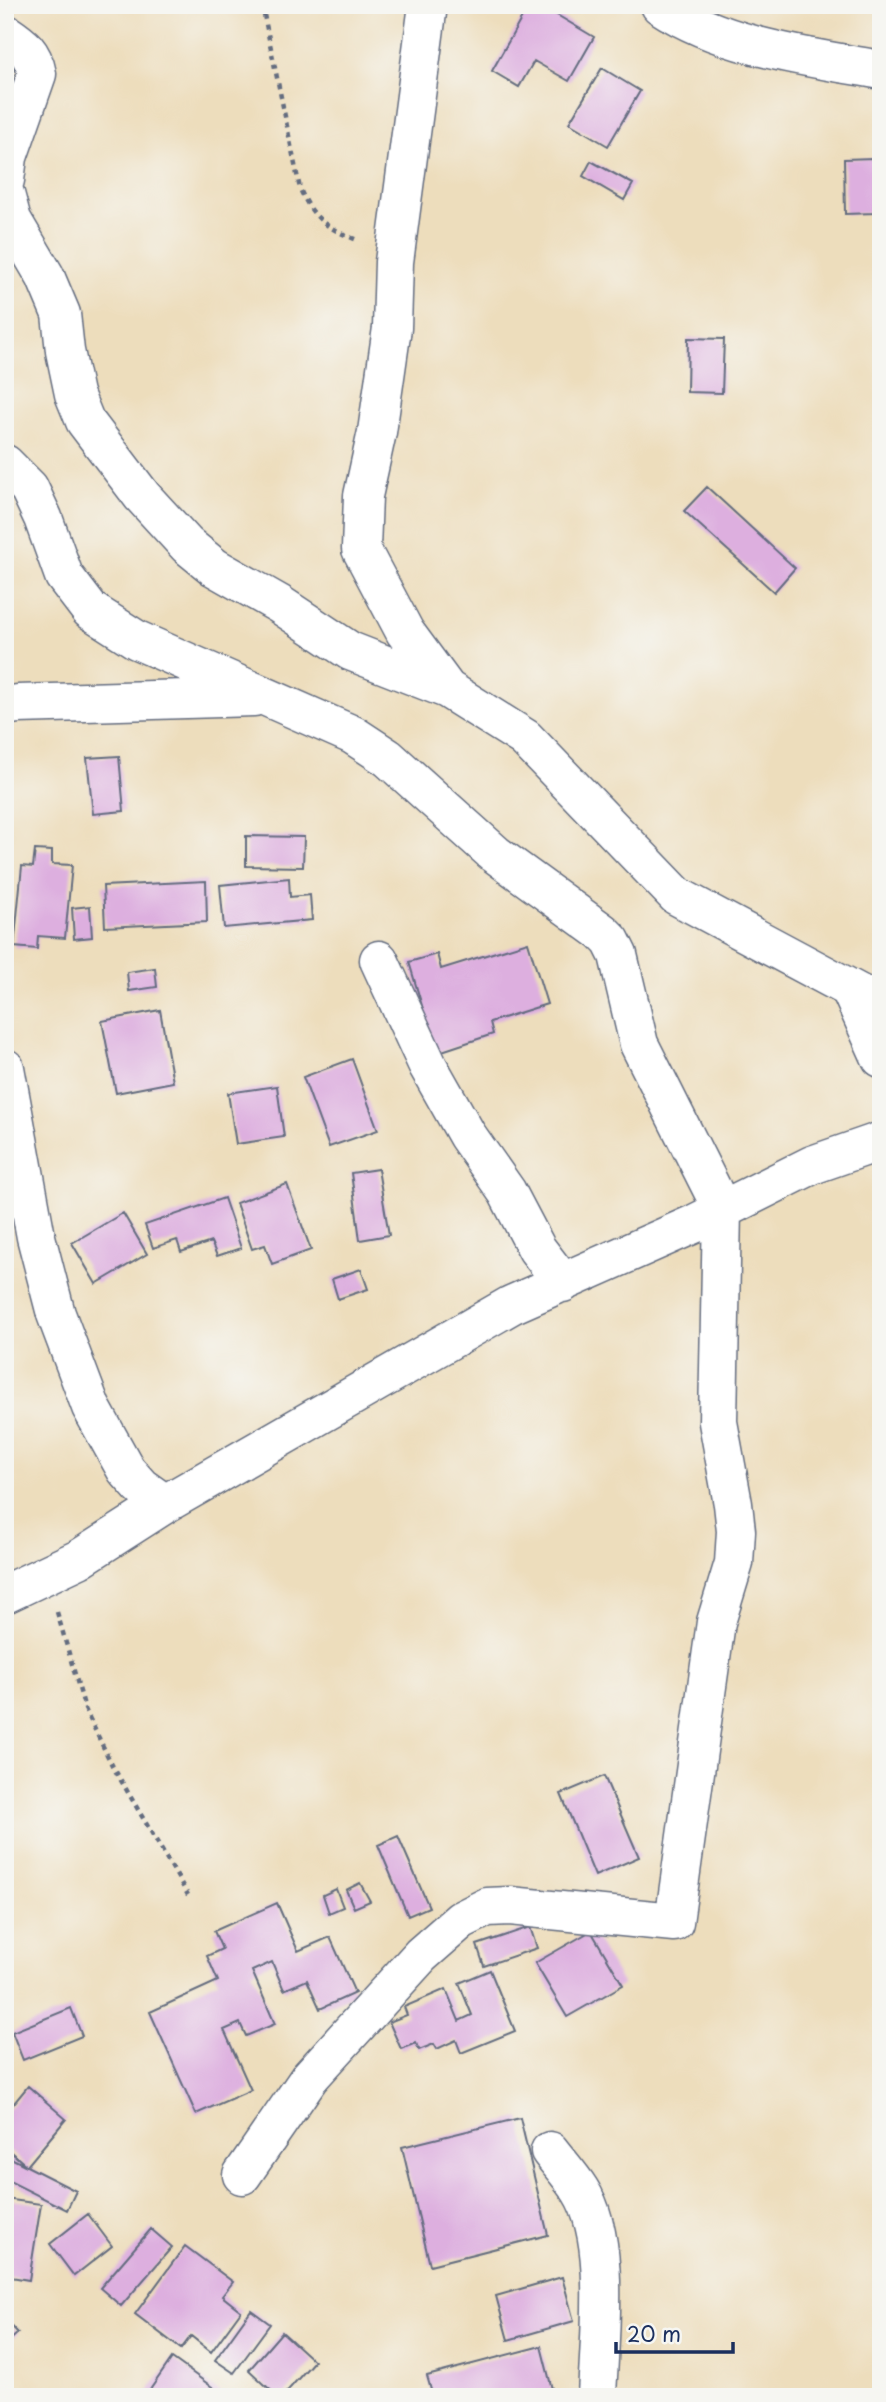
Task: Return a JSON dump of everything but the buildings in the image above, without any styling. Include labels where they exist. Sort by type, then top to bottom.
[{"type":"street","points":[[428,5],[394,262],[392,328],[377,432],[363,496],[360,549],[405,632],[447,688]]},
{"type":"street","points":[[660,5],[713,32],[795,55],[881,70]]},
{"type":"street","points":[[5,33],[27,48],[34,59],[37,74],[8,157],[5,180]]},
{"type":"street","points":[[5,194],[12,220],[45,276],[61,314],[74,394],[85,421],[142,496],[187,545],[214,567],[279,604],[350,651],[447,688],[525,737],[677,896],[865,998],[881,1058]]},
{"type":"street","points":[[5,464],[29,488],[64,576],[90,610],[137,640],[353,735],[388,758],[495,855],[611,941],[618,955],[639,1044],[722,1209],[718,1422],[733,1504],[736,1531],[734,1563],[716,1622],[674,1922],[510,1906],[487,1907],[461,1920],[421,1955],[309,2078],[242,2175]]},
{"type":"street","points":[[5,706],[263,697]]},
{"type":"street","points":[[379,960],[435,1078],[467,1135],[507,1192],[537,1249],[563,1283]]},
{"type":"street","points":[[5,1068],[15,1172],[36,1237],[56,1314],[91,1407],[126,1470],[142,1487],[165,1504]]},
{"type":"street","points":[[5,1594],[79,1559],[165,1504],[511,1305],[812,1165],[881,1141]]},
{"type":"street","points":[[550,2151],[581,2191],[596,2229],[600,2283],[597,2397]]},
{"type":"path","points":[[262,5],[300,189],[309,209],[325,225],[368,244],[394,262]]},
{"type":"path","points":[[45,1575],[75,1666],[85,1709],[112,1765],[188,1895]]}]
